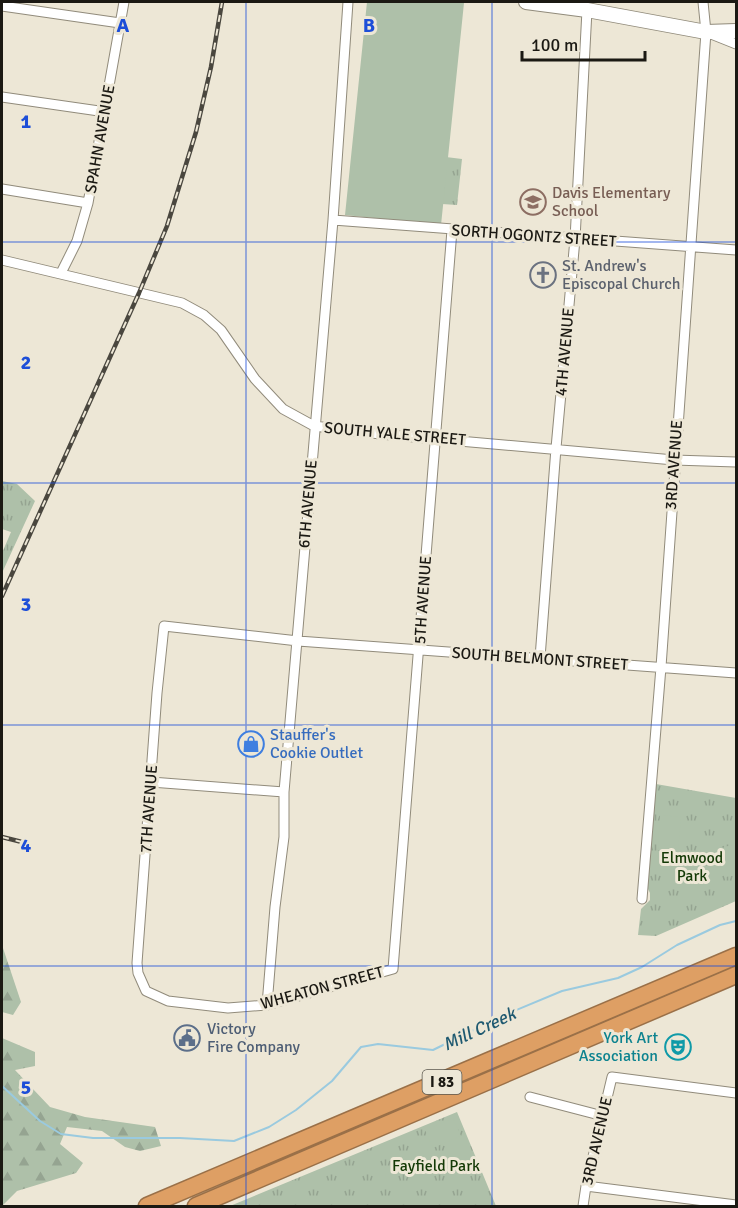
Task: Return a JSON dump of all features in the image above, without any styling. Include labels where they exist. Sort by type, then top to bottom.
[{"type":"highway","name":"I 83","points":[[147,1206],[736,956]]},
{"type":"highway","name":"I 83","points":[[196,1206],[736,975]]},
{"type":"main road","points":[[526,2],[587,10],[706,32],[736,31]]},
{"type":"street","name":"SPAHN AVENUE","points":[[61,273],[77,241],[88,203],[124,2]]},
{"type":"street","name":"6TH AVENUE","points":[[267,1005],[275,907],[284,837],[284,792],[333,220],[348,2]]},
{"type":"street","name":"3RD AVENUE","points":[[642,899],[692,247],[706,32],[703,2]]},
{"type":"street","points":[[2,6],[120,23]]},
{"type":"street","name":"4TH AVENUE","points":[[540,658],[575,239],[587,10]]},
{"type":"street","points":[[706,32],[736,44]]},
{"type":"street","points":[[2,97],[105,112]]},
{"type":"street","points":[[2,189],[88,203]]},
{"type":"street","name":"SORTH OGONTZ STREET","points":[[333,220],[736,250]]},
{"type":"street","name":"5TH AVENUE","points":[[393,969],[452,230]]},
{"type":"street","name":"SOUTH YALE STREET","points":[[2,260],[182,303],[204,315],[221,330],[270,396],[283,409],[314,426],[674,460],[736,462]]},
{"type":"street","name":"SOUTH BELMONT STREET","points":[[164,626],[298,641],[736,673]]},
{"type":"street","name":"7TH AVENUE","points":[[146,990],[138,973],[137,963],[164,626]]},
{"type":"street","points":[[151,782],[284,792]]},
{"type":"street","name":"WHEATON STREET","points":[[146,990],[168,1001],[228,1008],[267,1005],[393,969]]},
{"type":"street","name":"3RD AVENUE","points":[[583,1206],[612,1077],[736,1093]]},
{"type":"street","points":[[530,1097],[603,1116]]},
{"type":"street","points":[[586,1186],[736,1205]]},
{"type":"green space","points":[[367,2],[464,3],[441,225],[345,215]]},
{"type":"green space","points":[[446,157],[462,159],[457,205],[442,204]]},
{"type":"green space","points":[[2,481],[17,484],[35,501],[2,573],[2,553],[11,532],[2,529]]},
{"type":"green space","name":"Elmwood Park","points":[[656,784],[736,798],[736,901],[656,936],[638,935],[641,909],[650,900],[650,893],[646,885]]},
{"type":"green space","points":[[660,815],[681,817],[678,851],[658,850]]},
{"type":"green space","points":[[736,844],[736,875],[726,877],[718,869],[717,856],[724,847]]},
{"type":"green space","points":[[2,945],[21,1002],[13,1015],[2,1012]]},
{"type":"green space","points":[[2,1038],[35,1052],[35,1066],[15,1070],[50,1107],[85,1117],[155,1127],[161,1146],[140,1151],[125,1147],[102,1131],[67,1127],[60,1144],[83,1163],[76,1173],[17,1191],[2,1206]]},
{"type":"green space","name":"Fayfield Park","points":[[457,1112],[496,1206],[230,1206]]},
{"type":"green space","points":[[453,1118],[461,1136],[433,1148],[425,1130]]},
{"type":"waterway","name":"Mill Creek","points":[[2,1086],[40,1121],[61,1134],[93,1138],[180,1138],[234,1141],[269,1127],[296,1110],[332,1081],[361,1047],[378,1044],[433,1050],[502,1016],[562,991],[618,978],[642,967],[677,945],[720,925],[736,921]]},
{"type":"railway","points":[[2,596],[167,226],[196,132],[211,67],[222,2]]},
{"type":"railway","points":[[2,837],[22,842]]},
{"type":"place","name":"Davis Elementary School","points":[[533,202]]},
{"type":"place","name":"St. Andrew's Episcopal Church","points":[[543,275]]},
{"type":"place","name":"Stauffer's Cookie Outlet","points":[[251,744]]},
{"type":"place","name":"Victory Fire Company","points":[[187,1038]]},
{"type":"place","name":"York Art Association","points":[[678,1047]]}]
